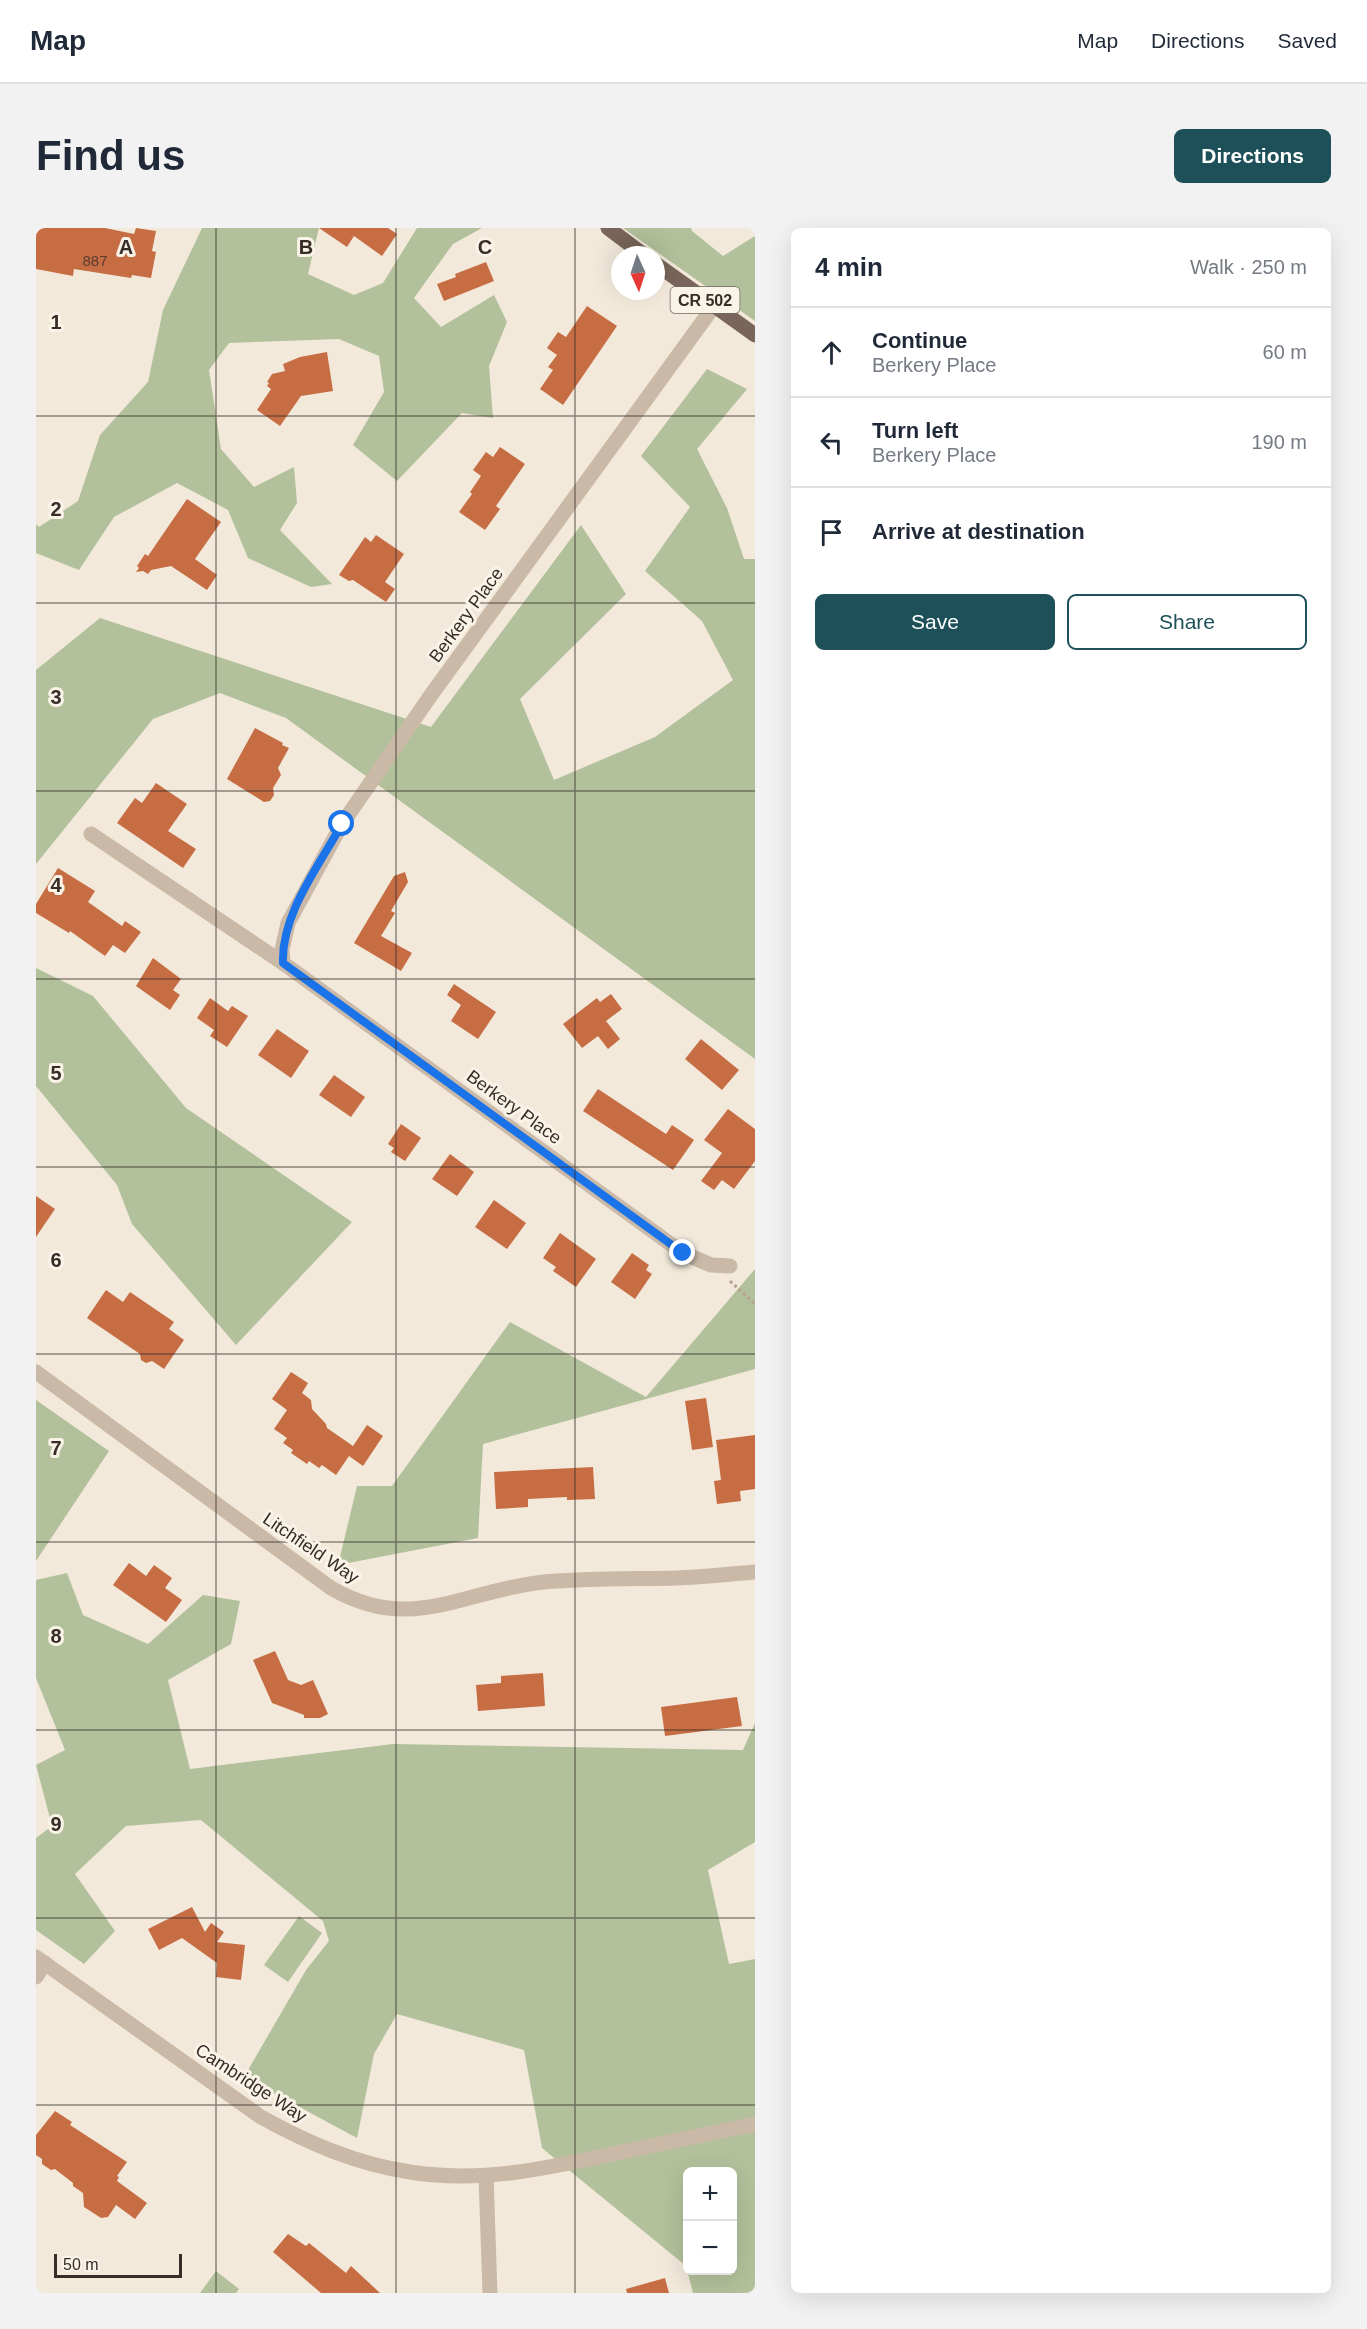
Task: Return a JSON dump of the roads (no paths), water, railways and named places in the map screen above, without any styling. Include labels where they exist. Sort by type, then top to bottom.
[{"type":"main road","points":[[608,228],[632,246]]},
{"type":"main road","name":"CR 502","points":[[665,271],[755,335]]},
{"type":"street","name":"Berkery Place","points":[[283,963],[282,950],[288,923],[342,824],[431,695],[714,306]]},
{"type":"street","name":"Berkery Place","points":[[91,834],[283,963],[683,1253],[711,1265],[730,1266]]},
{"type":"street","name":"Litchfield Way","points":[[36,1372],[331,1588],[365,1605],[383,1609],[416,1609],[452,1603],[521,1585],[544,1582],[681,1578],[755,1572]]},
{"type":"street","points":[[36,1977],[40,1960]]},
{"type":"street","name":"Cambridge Way","points":[[40,1960],[261,2117],[297,2137],[349,2157],[409,2172],[444,2176],[486,2176],[533,2171],[755,2124]]},
{"type":"street","points":[[486,2176],[490,2293]]}]
